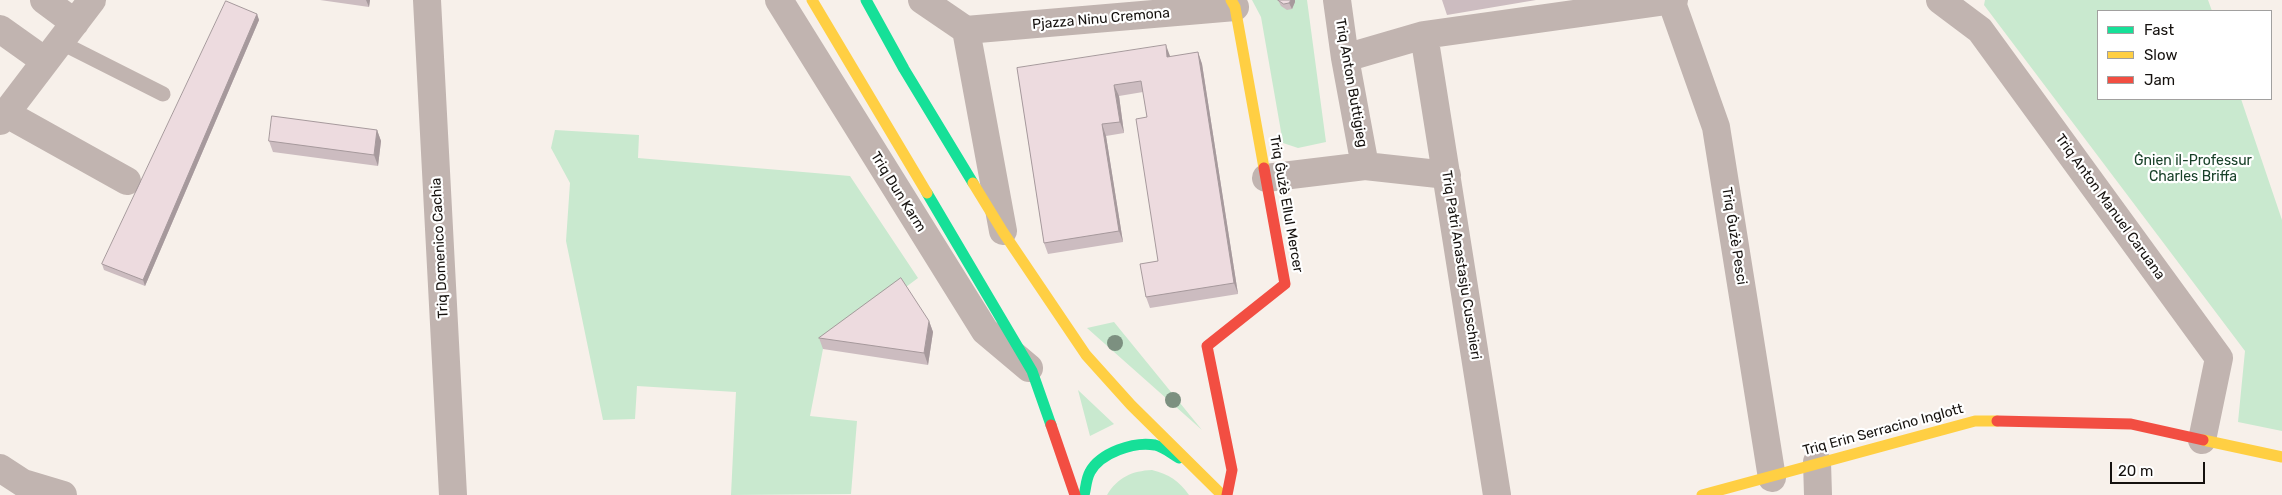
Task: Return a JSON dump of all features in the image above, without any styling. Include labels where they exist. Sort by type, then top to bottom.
[{"type":"main road","name":"Triq Dun Karm","points":[[812,0],[1032,371],[1075,495]]},
{"type":"main road","points":[[866,0],[904,69],[1003,232],[1086,355],[1131,405],[1198,469],[1222,495]]},
{"type":"main road","name":"Triq Ġużè Ellul Mercer","points":[[1227,495],[1232,470],[1207,346],[1285,284],[1233,4]]},
{"type":"main road","name":"Triq Erin Serracino Inglott","points":[[1702,495],[1772,478],[1817,462],[1975,421],[2130,424],[2282,457]]},
{"type":"main road","points":[[1084,495],[1090,472],[1110,456],[1135,444],[1156,445],[1198,469]]},
{"type":"street","points":[[44,0],[60,42]]},
{"type":"street","points":[[92,0],[3,117],[127,181]]},
{"type":"street","name":"Triq Domenico Cachia","points":[[427,0],[453,495]]},
{"type":"street","name":"Triq Dun Karm","points":[[779,0],[985,331],[1032,371]]},
{"type":"street","points":[[922,0],[966,30],[1003,232]]},
{"type":"street","name":"Triq Anton Buttigieg","points":[[1338,0],[1345,58],[1366,166]]},
{"type":"street","points":[[1345,58],[1424,35],[1672,0]]},
{"type":"street","name":"Triq Ġużè Pesci","points":[[1672,0],[1716,127],[1772,478]]},
{"type":"street","name":"Triq Anton Manuel Caruana","points":[[1940,0],[1980,30],[2220,358],[2202,440]]},
{"type":"street","name":"Pjazza Ninu Cremona","points":[[966,30],[1233,4]]},
{"type":"street","points":[[0,29],[60,42]]},
{"type":"street","name":"Triq Patri Anastasju Cuschieri","points":[[1424,35],[1498,495]]},
{"type":"street","points":[[1266,178],[1366,166],[1447,175]]},
{"type":"street","points":[[1817,462],[1818,495]]},
{"type":"street","points":[[0,468],[23,483],[63,495]]},
{"type":"lane","points":[[60,42],[163,94]]},
{"type":"green space","points":[[1252,0],[1307,0],[1326,142],[1298,148],[1283,143],[1261,17]]},
{"type":"green space","name":"Ġnien il-Professur Charles Briffa","points":[[1985,0],[2208,0],[2212,10],[2097,10],[2097,100],[2241,100],[2282,220],[2282,431],[2238,422],[2245,351],[1984,5]]},
{"type":"green space","points":[[555,130],[639,135],[638,158],[850,176],[918,278],[823,349],[810,416],[857,421],[851,494],[731,495],[736,392],[637,386],[635,419],[603,420],[566,241],[570,183],[551,148]]},
{"type":"green space","points":[[1114,322],[1202,430],[1087,328]]},
{"type":"green space","points":[[1078,390],[1114,424],[1090,436]]},
{"type":"green space","points":[[1152,470],[1173,479],[1189,495],[1107,495],[1126,476]]},
{"type":"building","points":[[1278,0],[1291,0],[1289,3],[1284,4]]},
{"type":"building","points":[[226,1],[257,14],[143,280],[102,264]]},
{"type":"building","points":[[1166,45],[1167,57],[1198,52],[1234,283],[1146,297],[1140,264],[1158,261],[1136,119],[1147,117],[1141,81],[1114,85],[1120,122],[1102,124],[1119,231],[1044,243],[1017,68]]},
{"type":"building","points":[[272,116],[377,130],[374,155],[269,141]]},
{"type":"building","points":[[901,278],[929,321],[924,353],[819,338]]},
{"type":"traffic: fast","points":[[866,0],[904,69],[973,183]]},
{"type":"traffic: fast","points":[[927,193],[1032,371],[1051,425]]},
{"type":"traffic: fast","points":[[1084,495],[1089,475],[1095,465],[1101,459],[1118,450],[1137,445],[1155,445],[1179,458]]},
{"type":"traffic: slow","points":[[812,0],[927,193]]},
{"type":"traffic: slow","points":[[1231,0],[1235,7],[1264,168]]},
{"type":"traffic: slow","points":[[973,183],[1003,232],[1086,355],[1131,405],[1222,495]]},
{"type":"traffic: slow","points":[[1702,495],[1975,421],[1997,421]]},
{"type":"traffic: slow","points":[[2203,440],[2282,457]]},
{"type":"traffic: jam","points":[[1227,495],[1232,470],[1207,346],[1285,284],[1264,168]]},
{"type":"traffic: jam","points":[[1997,421],[2131,424],[2203,440]]},
{"type":"traffic: jam","points":[[1051,425],[1075,495]]}]
